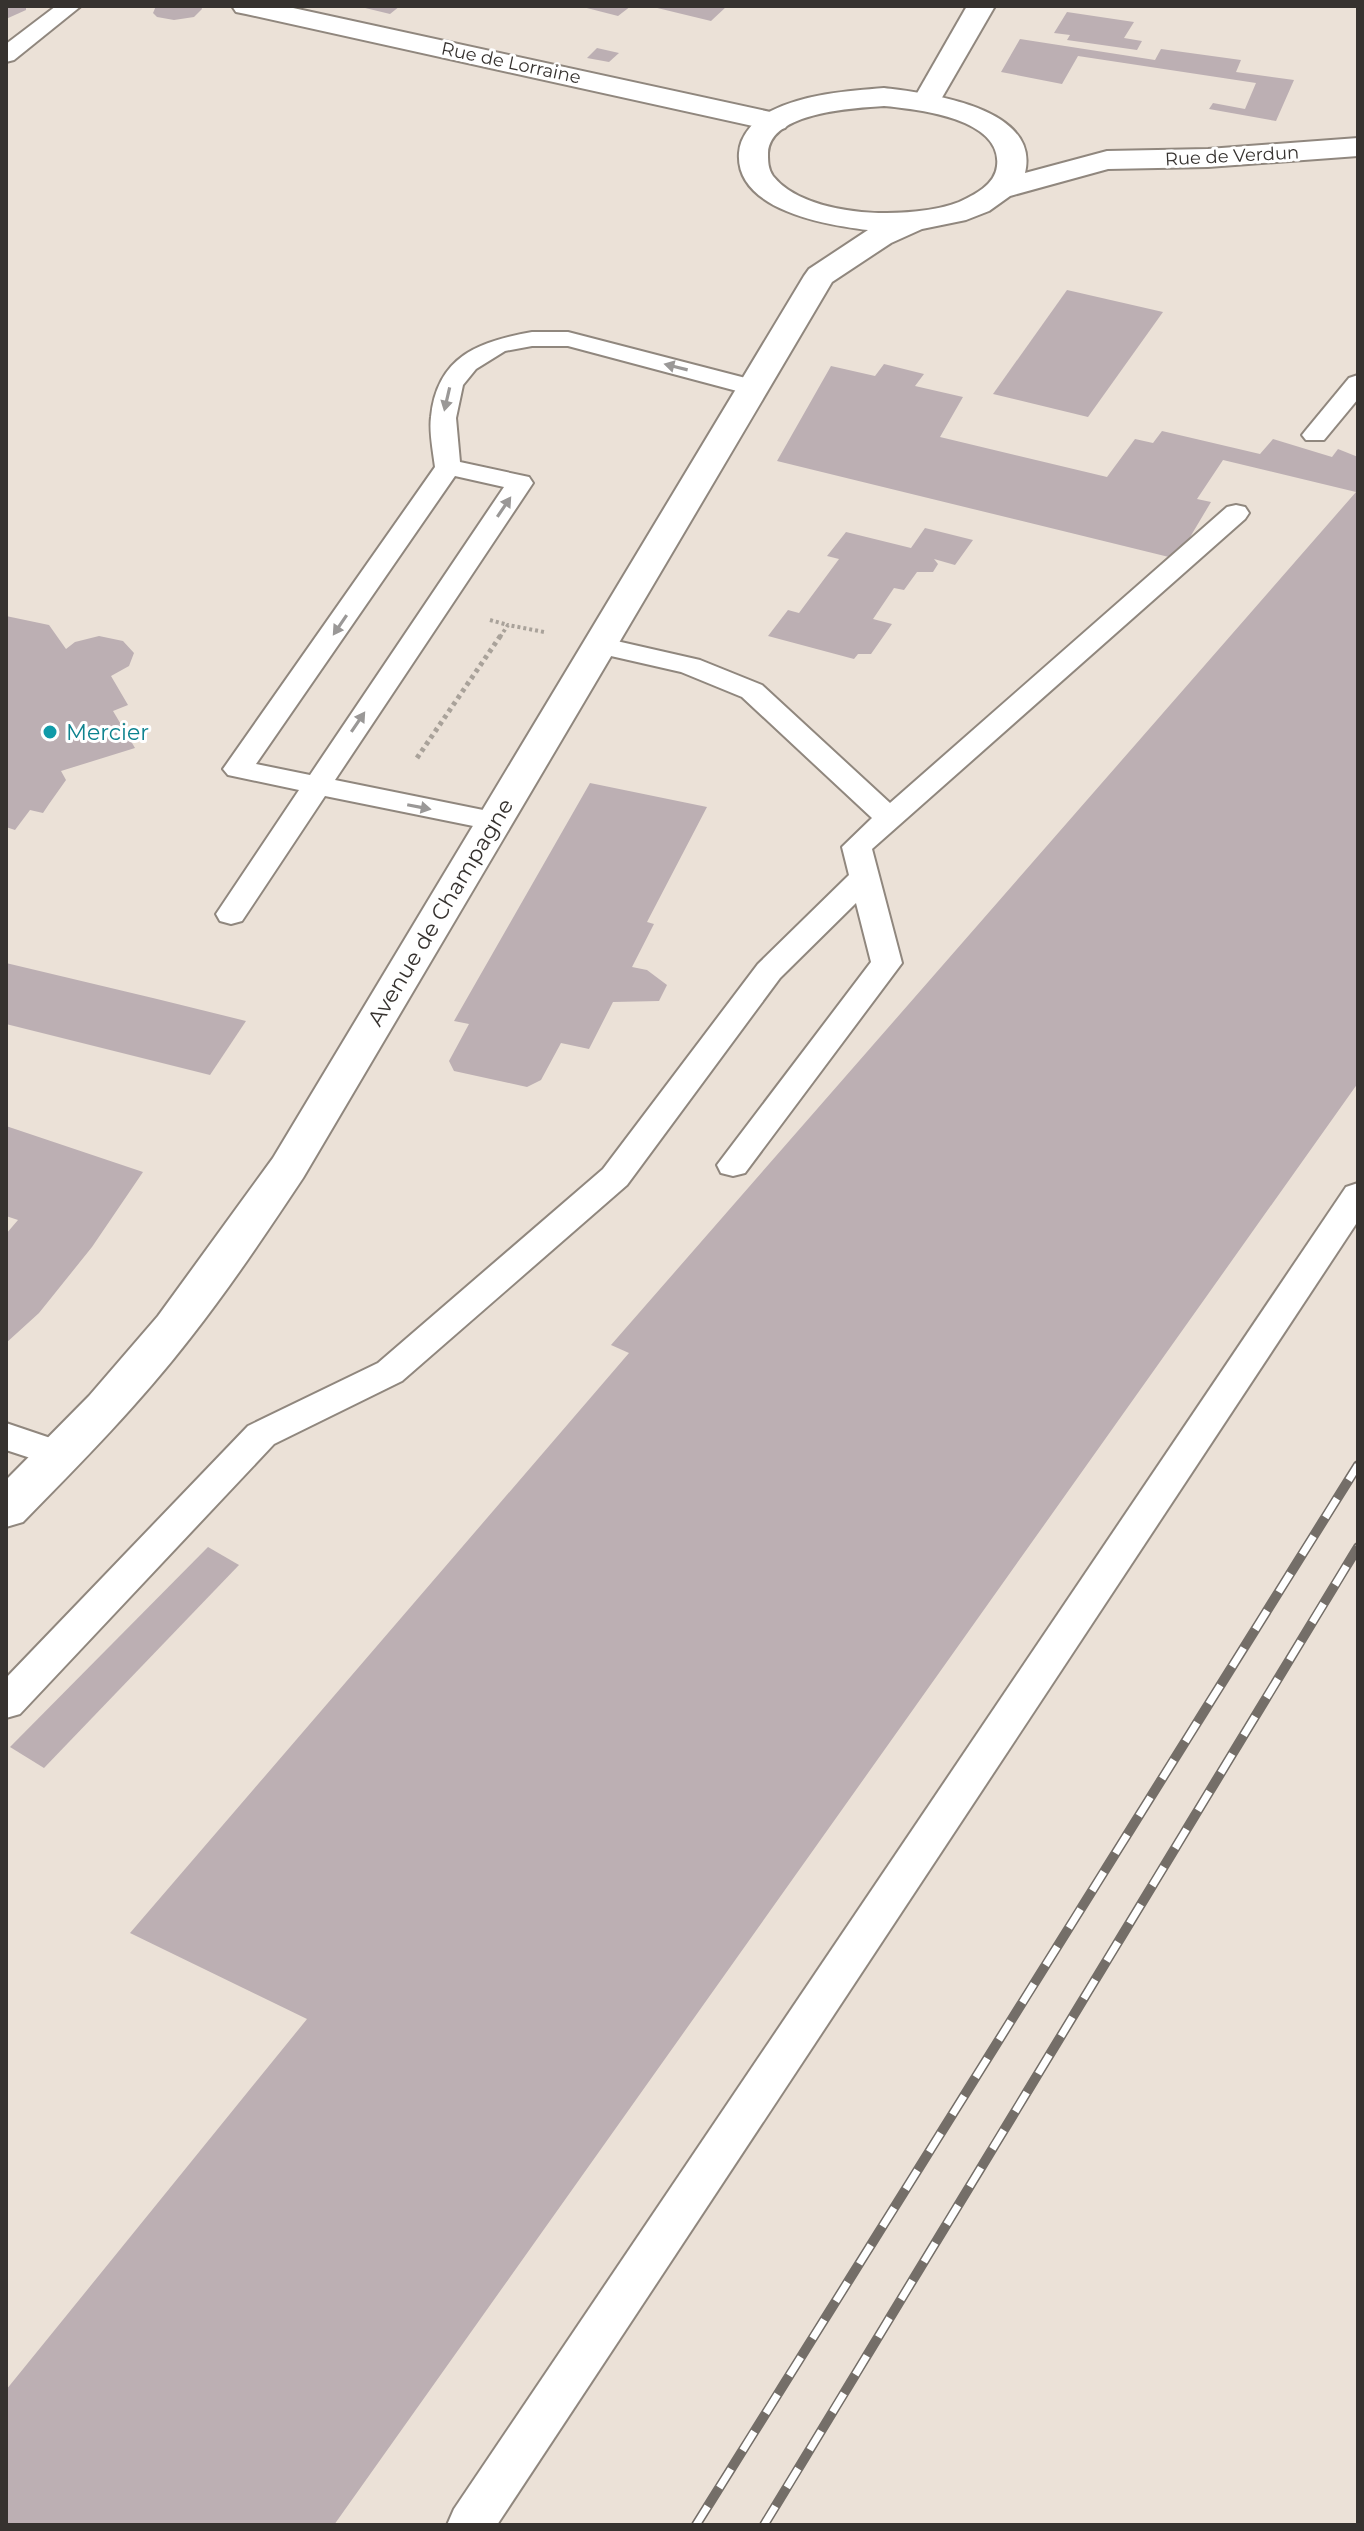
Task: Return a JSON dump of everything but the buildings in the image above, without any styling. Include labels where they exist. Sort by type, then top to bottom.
[{"type":"main road","name":"Rue de Lorraine","points":[[246,6],[775,122]]},
{"type":"main road","points":[[926,102],[981,6]]},
{"type":"main road","name":"Rue de Verdun","points":[[775,122],[804,108],[842,99],[884,97],[954,109],[996,131],[1107,160]]},
{"type":"main road","points":[[775,122],[758,137],[751,153],[754,171],[767,187],[789,202],[816,213],[849,220],[918,220]]},
{"type":"main road","points":[[996,131],[1009,145],[1013,161],[1010,176],[999,190]]},
{"type":"main road","name":"Rue de Verdun","points":[[918,220],[951,214],[979,204],[999,190],[1107,160],[1208,158],[1358,147]]},
{"type":"main road","points":[[789,202],[812,256]]},
{"type":"main road","name":"Avenue de Champagne","points":[[6,1509],[61,1455],[145,1362],[195,1300],[288,1168],[752,387],[812,256],[880,236],[918,220]]},
{"type":"lane","points":[[6,55],[70,6]]},
{"type":"lane","points":[[493,821],[238,769],[448,467],[443,418],[451,384],[467,364],[498,345],[532,339],[568,339],[752,387]]},
{"type":"lane","points":[[1315,435],[1358,383]]},
{"type":"lane","points":[[231,914],[520,483],[448,467]]},
{"type":"lane","points":[[733,1165],[887,963],[857,847],[1236,513]]},
{"type":"lane","points":[[599,645],[690,666],[752,691],[890,819]]},
{"type":"lane","points":[[6,1703],[261,1435],[390,1372],[615,1177],[769,971],[865,877]]},
{"type":"lane","points":[[470,2525],[1358,1195]]},
{"type":"lane","points":[[6,1436],[61,1455]]},
{"type":"railway","points":[[696,2525],[1358,1465]]},
{"type":"railway","points":[[764,2525],[1358,1547]]},
{"type":"place","name":"Mercier","points":[[50,732]]}]
